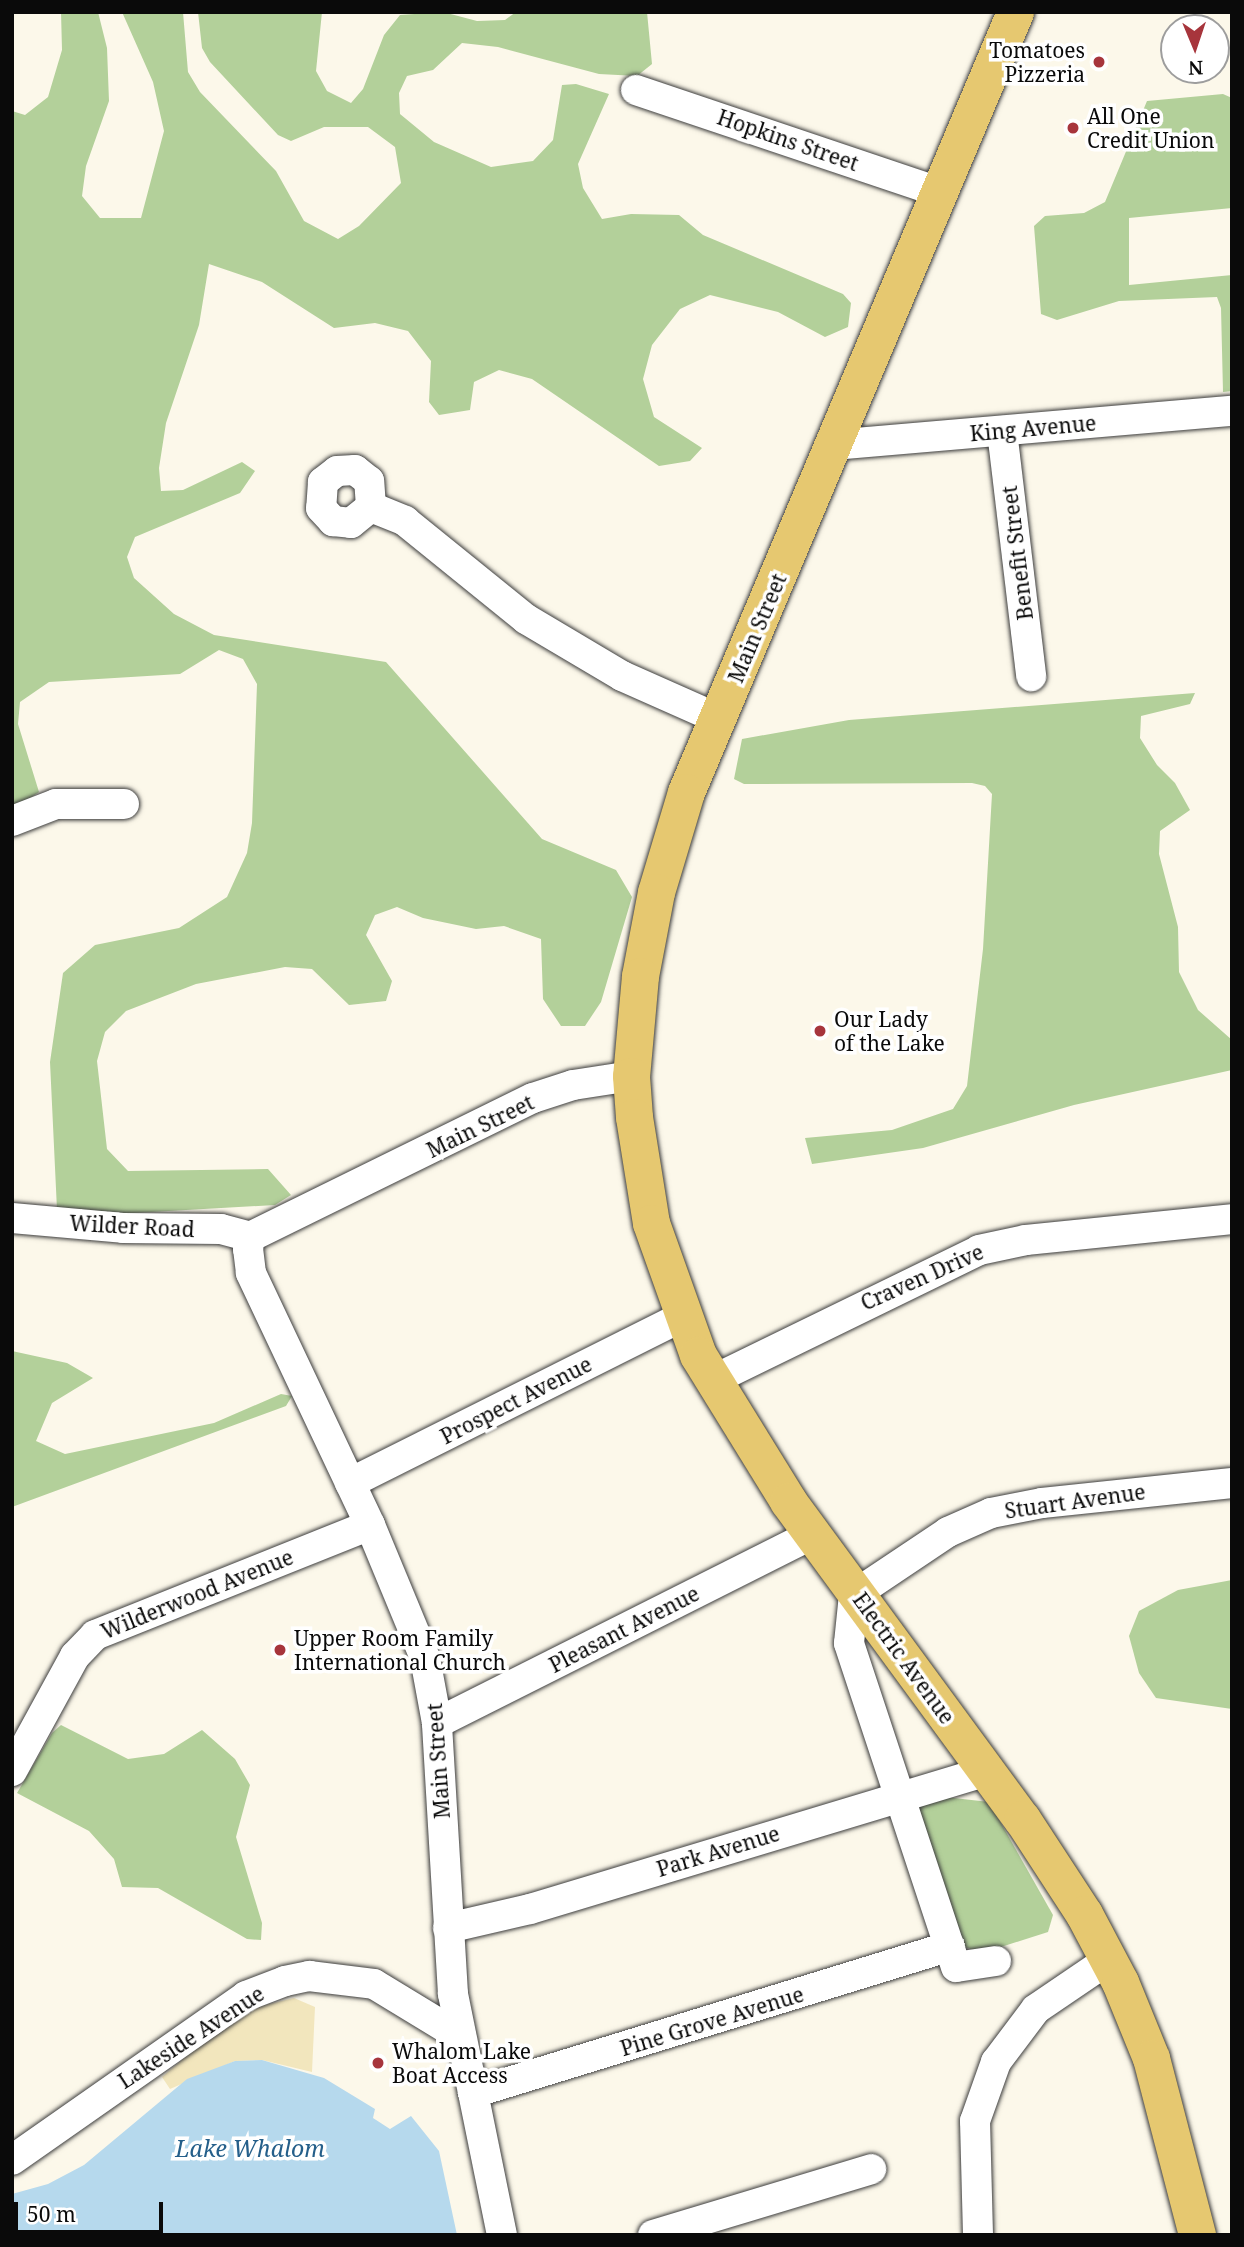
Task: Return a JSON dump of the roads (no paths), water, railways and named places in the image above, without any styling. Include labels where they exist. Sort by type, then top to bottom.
[{"type":"main road","name":"Main Street","points":[[631,1076],[640,976],[656,892],[686,792],[1015,12]]},
{"type":"main road","name":"Electric Avenue","points":[[631,1076],[645,1196],[681,1317],[712,1381],[812,1534],[1055,1867],[1108,1959],[1154,2067],[1197,2235]]},
{"type":"street","name":"Hopkins Street","points":[[636,90],[939,192]]},
{"type":"street","name":"King Avenue","points":[[834,445],[1232,411]]},
{"type":"street","name":"Benefit Street","points":[[1002,431],[1031,676]]},
{"type":"street","points":[[372,507],[415,528],[482,588],[536,625],[622,676],[719,719]]},
{"type":"street","points":[[12,821],[56,804],[124,804]]},
{"type":"street","name":"Main Street","points":[[502,2235],[460,2037],[448,1928],[437,1723],[419,1638],[351,1483],[251,1273],[250,1237],[533,1098],[573,1085],[631,1076]]},
{"type":"street","name":"Wilder Road","points":[[12,1218],[123,1228],[221,1229],[250,1237]]},
{"type":"street","name":"Craven Drive","points":[[712,1381],[769,1349],[979,1250],[1026,1240],[1232,1219]]},
{"type":"street","name":"Prospect Avenue","points":[[351,1483],[681,1317]]},
{"type":"street","name":"Stuart Avenue","points":[[856,1592],[963,1524],[1009,1509],[1232,1483]]},
{"type":"street","name":"Wilderwood Avenue","points":[[12,1771],[75,1656],[95,1635],[370,1525]]},
{"type":"street","name":"Pleasant Avenue","points":[[437,1723],[812,1534]]},
{"type":"street","points":[[856,1592],[849,1643],[956,1967],[996,1961]]},
{"type":"street","name":"Park Avenue","points":[[448,1928],[530,1909],[986,1771]]},
{"type":"street","name":"Pine Grove Avenue","points":[[473,2093],[950,1946]]},
{"type":"street","points":[[978,2235],[975,2120],[996,2062],[1036,2008],[1108,1959]]},
{"type":"street","name":"Lakeside Avenue","points":[[12,2160],[246,1996],[285,1981],[309,1976],[374,1984],[460,2037]]},
{"type":"street","points":[[653,2235],[872,2169]]},
{"type":"water","name":"Lake Whalom","points":[[262,2060],[324,2078],[375,2109],[373,2118],[390,2129],[411,2116],[439,2151],[457,2235],[12,2235],[12,2194],[48,2184],[84,2165],[187,2079],[235,2061]]},
{"type":"place","name":"Tomatoes Pizzeria","points":[[1099,62]]},
{"type":"place","name":"All One Credit Union","points":[[1073,128]]},
{"type":"place","name":"Our Lady of the Lake","points":[[820,1031]]},
{"type":"place","name":"Upper Room Family International Church","points":[[280,1650]]},
{"type":"place","name":"Whalom Lake Boat Access","points":[[378,2063]]}]
